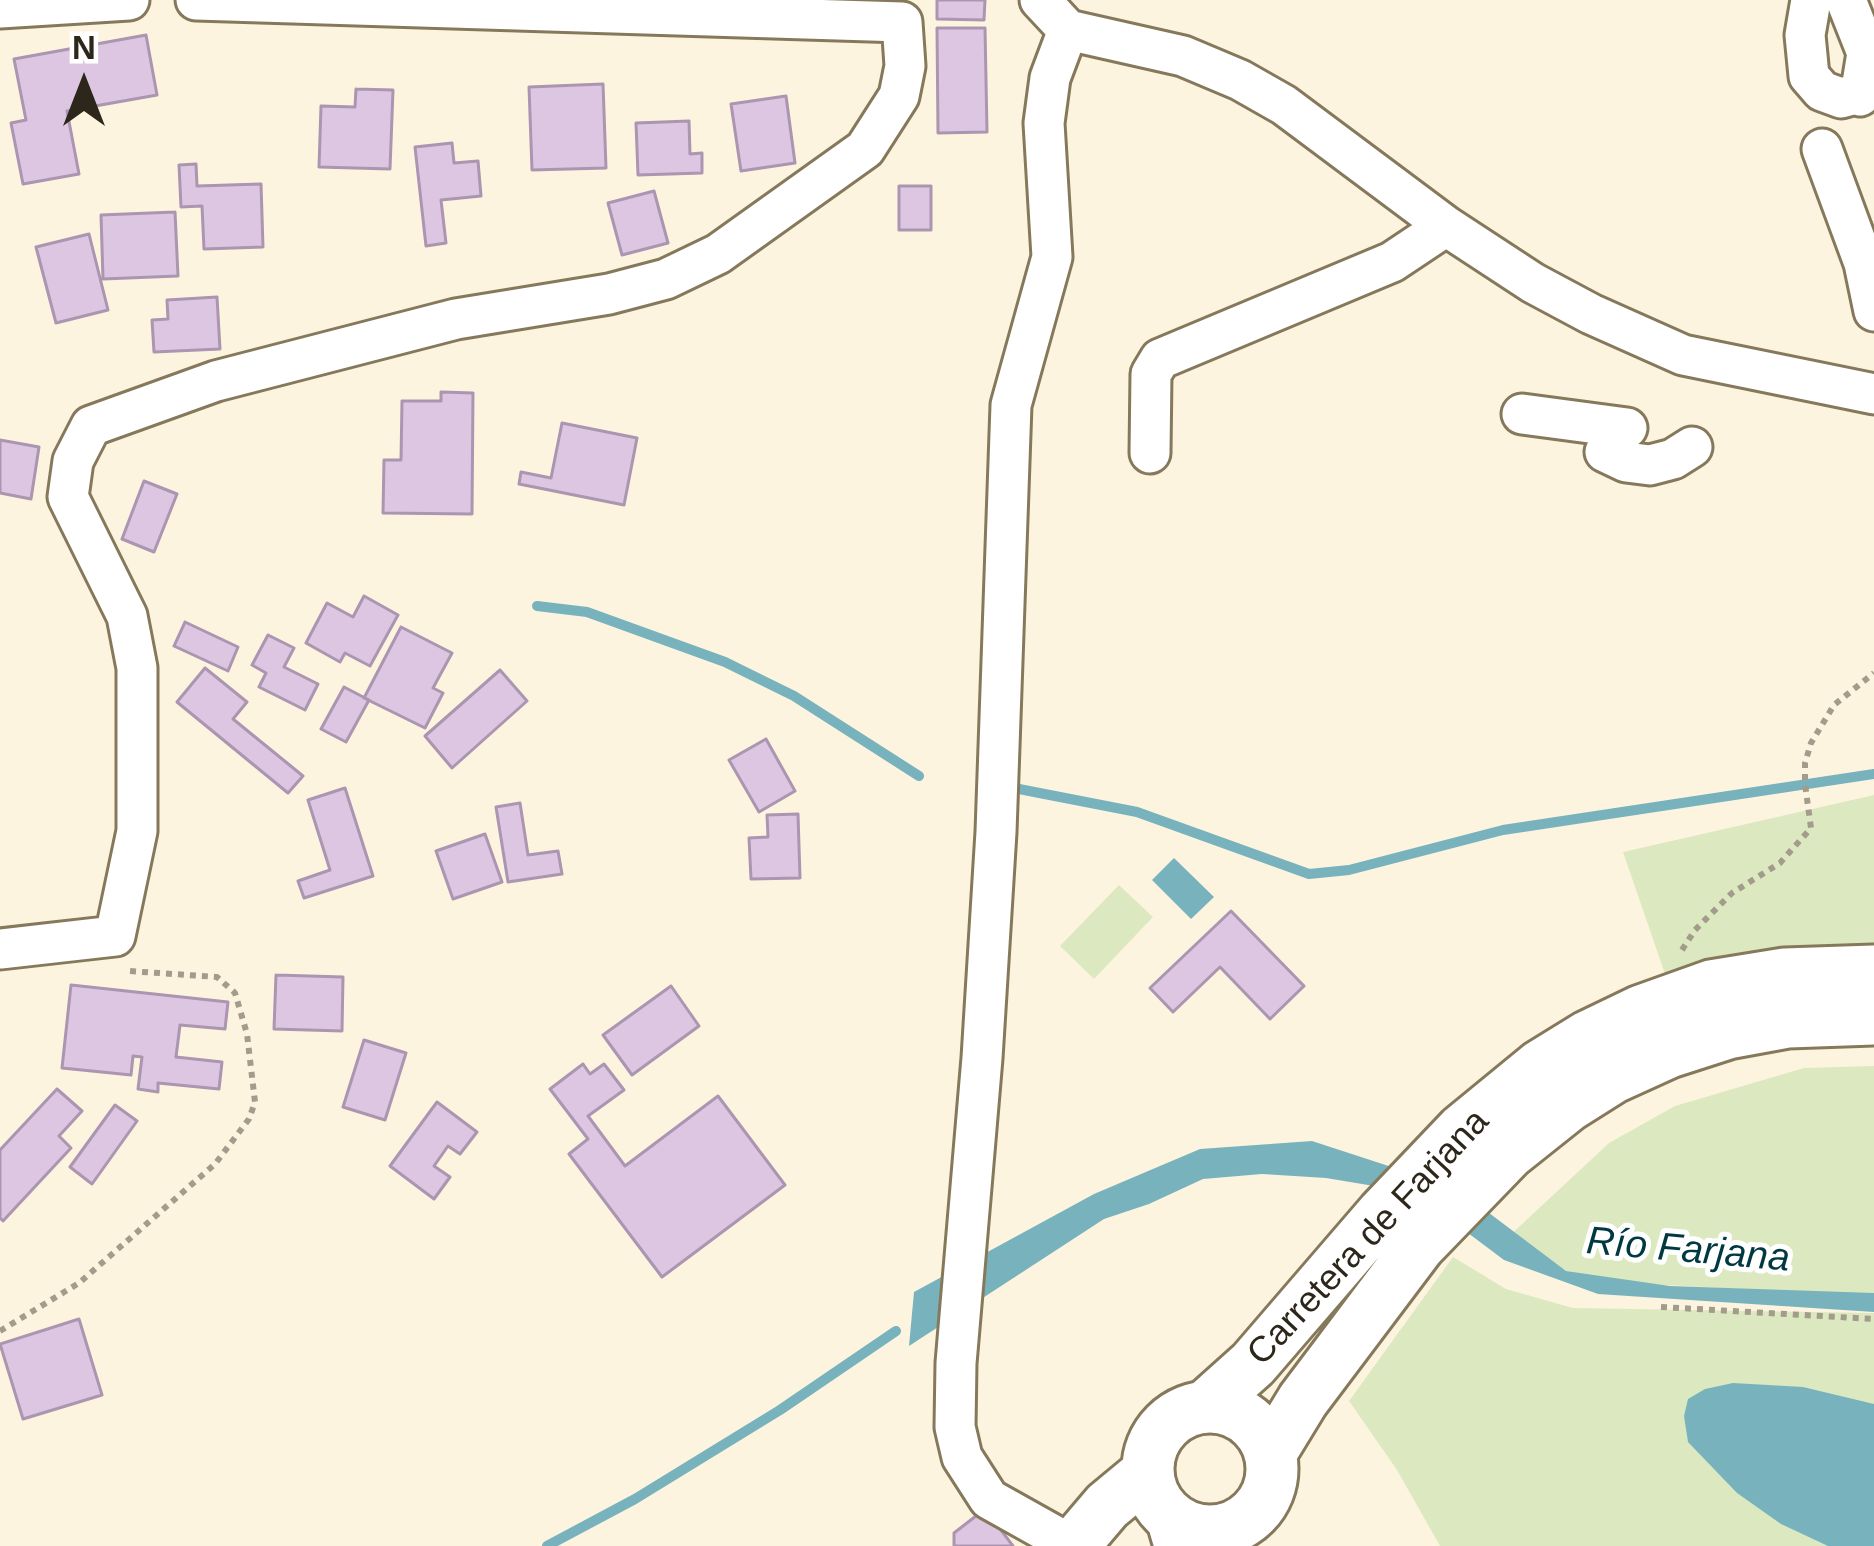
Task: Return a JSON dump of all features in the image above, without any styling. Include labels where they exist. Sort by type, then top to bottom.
[{"type":"main road","name":"Carretera de Farjana","points":[[1874,971],[1785,974],[1712,986],[1587,1036],[1540,1066],[1462,1130],[1401,1230],[1270,1454],[1268,1490],[1248,1518],[1216,1531],[1168,1536],[1148,1472],[1157,1436],[1170,1421],[1205,1407],[1401,1230],[1568,1106],[1614,1077],[1728,1033],[1788,1022],[1874,1019]]},
{"type":"main road","name":"Carretera de Farjana","points":[[1205,1407],[1222,1408],[1253,1424],[1270,1454]]},
{"type":"main road","name":"Carretera de Farjana","points":[[1073,1546],[1107,1506],[1148,1472]]},
{"type":"street","points":[[0,8],[129,0]]},
{"type":"street","points":[[0,950],[115,936],[137,831],[137,668],[127,616],[68,497],[73,461],[92,426],[216,381],[456,319],[609,294],[666,279],[718,254],[865,149],[899,96],[905,66],[902,22],[789,22],[571,5],[196,0]]},
{"type":"street","points":[[789,22],[840,0]]},
{"type":"street","points":[[1040,0],[1067,30],[1183,56],[1240,80],[1284,105],[1446,226],[1533,283],[1683,355],[1874,394]]},
{"type":"street","points":[[1811,0],[1805,35],[1809,76],[1822,91],[1841,98],[1867,93],[1867,53],[1846,0]]},
{"type":"street","points":[[1067,30],[1050,78],[1045,123],[1052,257],[1011,405],[998,788],[955,1427],[968,1469],[988,1499],[1073,1546]]},
{"type":"street","points":[[1822,149],[1864,263],[1874,311]]},
{"type":"street","points":[[1150,453],[1151,374],[1160,359],[1392,262],[1446,226]]},
{"type":"street","points":[[1522,414],[1616,440],[1626,462],[1673,459],[1692,447]]},
{"type":"path","points":[[1677,997],[1683,947],[1695,930],[1732,893],[1780,863],[1811,828],[1805,784],[1811,743],[1834,705],[1874,673]]},
{"type":"path","points":[[0,1331],[79,1283],[198,1180],[238,1134],[255,1102],[247,1034],[235,993],[217,977],[112,970]]},
{"type":"path","points":[[1661,1307],[1874,1319]]},
{"type":"green space","points":[[1874,795],[1874,957],[1743,962],[1665,974],[1623,852]]},
{"type":"green space","points":[[1119,885],[1153,917],[1094,979],[1060,946]]},
{"type":"green space","points":[[1874,1066],[1874,1296],[1627,1283],[1566,1271],[1506,1239],[1609,1143],[1675,1106],[1804,1068]]},
{"type":"green space","points":[[1453,1257],[1506,1289],[1573,1308],[1874,1313],[1874,1546],[1440,1546],[1397,1470],[1349,1401]]},
{"type":"water","points":[[1174,858],[1214,897],[1191,919],[1152,880]]},
{"type":"water","points":[[1312,1141],[1456,1188],[1566,1271],[1670,1286],[1874,1293],[1874,1312],[1598,1294],[1504,1260],[1436,1209],[1380,1187],[1262,1174],[1203,1179],[1104,1219],[909,1346],[914,1292],[1094,1194],[1200,1149]]},
{"type":"water","points":[[1733,1383],[1803,1387],[1874,1404],[1874,1546],[1828,1546],[1781,1524],[1737,1493],[1688,1442],[1684,1416],[1688,1399],[1705,1389]]},
{"type":"building","points":[[937,0],[985,0],[984,20],[937,19]]},
{"type":"building","points":[[937,28],[985,28],[987,132],[938,133]]},
{"type":"building","points":[[146,35],[157,95],[67,111],[79,174],[23,184],[11,123],[26,120],[14,59]]},
{"type":"building","points":[[603,84],[606,168],[532,170],[529,87]]},
{"type":"building","points":[[356,89],[393,90],[390,169],[319,167],[321,106],[355,107]]},
{"type":"building","points":[[786,96],[795,163],[741,171],[731,104]]},
{"type":"building","points":[[689,121],[690,154],[702,153],[702,173],[638,175],[636,123]]},
{"type":"building","points":[[452,143],[454,163],[478,161],[481,196],[441,200],[446,243],[426,246],[415,147]]},
{"type":"building","points":[[196,164],[197,186],[261,184],[263,247],[204,249],[202,206],[181,207],[179,165]]},
{"type":"building","points":[[899,186],[931,186],[931,230],[899,230]]},
{"type":"building","points":[[654,191],[668,243],[622,255],[608,203]]},
{"type":"building","points":[[175,212],[178,276],[103,279],[101,215]]},
{"type":"building","points":[[89,234],[108,310],[56,323],[36,247]]},
{"type":"building","points":[[217,297],[220,349],[154,352],[152,320],[168,319],[167,300]]},
{"type":"building","points":[[441,392],[473,393],[472,514],[383,513],[384,460],[401,460],[402,401],[441,401]]},
{"type":"building","points":[[562,423],[637,438],[624,505],[519,484],[521,472],[551,478]]},
{"type":"building","points":[[0,440],[39,447],[31,499],[0,493]]},
{"type":"building","points":[[144,481],[177,494],[154,552],[122,539]]},
{"type":"building","points":[[364,596],[398,615],[370,666],[345,653],[340,662],[306,643],[327,603],[353,617]]},
{"type":"building","points":[[185,622],[238,647],[228,671],[174,646]]},
{"type":"building","points":[[401,627],[452,653],[433,688],[443,693],[425,728],[364,698]]},
{"type":"building","points":[[268,635],[294,648],[284,667],[318,684],[305,710],[259,687],[266,673],[252,665]]},
{"type":"building","points":[[205,668],[247,702],[233,719],[303,776],[288,793],[177,702]]},
{"type":"building","points":[[500,670],[527,701],[452,768],[425,736]]},
{"type":"building","points":[[344,687],[369,700],[346,742],[321,729]]},
{"type":"building","points":[[766,739],[795,791],[759,812],[729,760]]},
{"type":"building","points":[[345,788],[373,876],[304,898],[298,881],[330,870],[308,800]]},
{"type":"building","points":[[520,803],[528,855],[558,851],[562,874],[508,882],[496,807]]},
{"type":"building","points":[[798,814],[800,878],[751,879],[749,838],[768,837],[767,815]]},
{"type":"building","points":[[485,834],[502,882],[453,899],[436,851]]},
{"type":"building","points":[[1231,911],[1304,986],[1270,1019],[1220,967],[1173,1012],[1150,988]]},
{"type":"building","points":[[276,975],[343,977],[342,1031],[274,1029]]},
{"type":"building","points":[[71,985],[228,1002],[225,1029],[180,1025],[176,1057],[222,1062],[219,1089],[158,1083],[158,1092],[138,1089],[142,1057],[133,1056],[131,1075],[62,1068]]},
{"type":"building","points":[[671,986],[699,1026],[632,1075],[603,1035]]},
{"type":"building","points":[[364,1040],[406,1053],[385,1120],[343,1107]]},
{"type":"building","points":[[583,1064],[590,1074],[604,1064],[624,1090],[588,1116],[625,1166],[718,1096],[785,1185],[662,1277],[569,1154],[588,1139],[550,1089]]},
{"type":"building","points":[[57,1089],[82,1111],[59,1136],[71,1148],[3,1221],[0,1150]]},
{"type":"building","points":[[437,1102],[477,1132],[460,1154],[448,1146],[434,1166],[450,1177],[434,1199],[390,1166]]},
{"type":"building","points":[[115,1105],[137,1121],[92,1184],[70,1167]]},
{"type":"building","points":[[79,1319],[102,1395],[23,1419],[0,1344]]},
{"type":"building","points":[[985,1509],[1013,1546],[954,1546],[954,1533]]},
{"type":"waterway","points":[[537,606],[587,612],[725,662],[794,696],[919,776]]},
{"type":"waterway","points":[[1019,789],[1137,812],[1309,874],[1349,870],[1503,830],[1874,774]]},
{"type":"waterway","points":[[547,1546],[635,1499],[780,1410],[896,1331]]},
{"type":"water label","name":"Río Farjana","points":[[1688,1251]]}]
